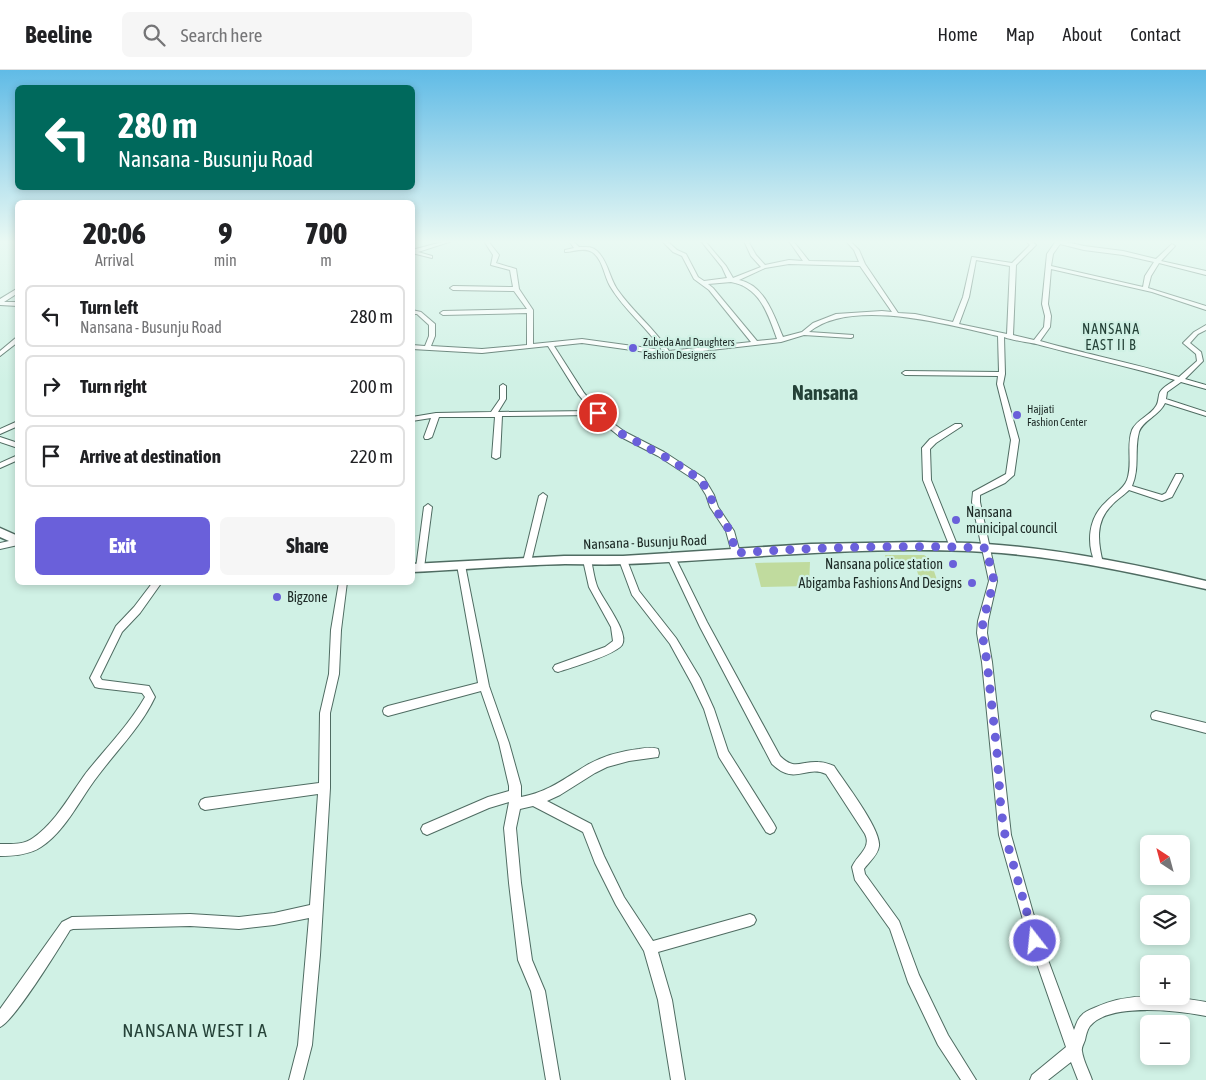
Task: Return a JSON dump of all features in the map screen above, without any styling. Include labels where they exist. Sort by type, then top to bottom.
[{"type":"main road","points":[[0,532],[15,540]]},
{"type":"main road","name":"Nansana - Busunju Road","points":[[416,568],[527,562],[623,560],[811,548],[954,547],[986,548],[1146,570],[1206,585]]},
{"type":"street","points":[[461,288],[516,289],[530,311],[530,347]]},
{"type":"street","points":[[614,288],[658,337],[667,353]]},
{"type":"street","points":[[710,288],[755,343]]},
{"type":"street","points":[[755,288],[766,306],[781,340]]},
{"type":"street","points":[[878,288],[896,314]]},
{"type":"street","points":[[955,325],[968,288]]},
{"type":"street","points":[[1010,338],[1012,288]]},
{"type":"street","points":[[1036,342],[1047,327],[1048,316],[1045,304],[1047,288]]},
{"type":"street","points":[[1141,288],[1206,308]]},
{"type":"street","points":[[0,302],[15,292]]},
{"type":"street","points":[[0,302],[15,304]]},
{"type":"street","points":[[443,313],[530,311]]},
{"type":"street","points":[[415,312],[419,313],[432,324],[432,336],[427,348]]},
{"type":"street","points":[[804,333],[815,324],[836,316],[859,313],[896,314],[1036,342],[1099,359],[1132,364],[1206,387]]},
{"type":"street","points":[[1099,563],[1094,546],[1094,527],[1106,506],[1127,487],[1131,478],[1135,433],[1138,426],[1160,407],[1164,391],[1181,379],[1200,360],[1199,353],[1186,343],[1196,333],[1206,327]]},
{"type":"street","points":[[415,348],[499,352],[582,341],[667,353],[781,340],[804,333],[851,336]]},
{"type":"street","points":[[1001,336],[1002,374],[1000,384],[1015,440],[1010,475],[1004,481],[984,488],[976,494],[976,502],[994,581],[983,621],[982,633],[992,707],[1005,835],[1035,941],[1085,1080]]},
{"type":"street","points":[[0,354],[14,344]]},
{"type":"street","points":[[550,345],[581,394],[598,413],[622,434],[668,458],[701,480],[710,495],[714,507],[730,531],[736,553]]},
{"type":"street","points":[[906,373],[1002,374]]},
{"type":"street","points":[[496,458],[496,415],[503,399],[503,386]]},
{"type":"street","points":[[1162,400],[1206,414]]},
{"type":"street","points":[[415,419],[436,416],[598,413]]},
{"type":"street","points":[[428,437],[436,416]]},
{"type":"street","points":[[0,432],[15,424]]},
{"type":"street","points":[[954,547],[927,480],[926,448],[933,440],[958,426]]},
{"type":"street","points":[[0,439],[15,445]]},
{"type":"street","points":[[0,466],[15,458]]},
{"type":"street","points":[[1127,487],[1162,498],[1169,495],[1179,476]]},
{"type":"street","points":[[527,562],[543,496]]},
{"type":"street","points":[[416,568],[428,507]]},
{"type":"street","points":[[0,546],[15,542]]},
{"type":"street","points":[[671,557],[699,616],[776,760],[781,766],[790,771],[822,766],[830,770],[869,830],[873,838],[873,848],[858,867],[860,876],[895,925],[913,977],[943,1040],[969,1080]]},
{"type":"street","points":[[558,668],[608,650],[618,643],[616,627],[593,587],[587,560]]},
{"type":"street","points":[[623,560],[635,594],[673,641],[696,681],[709,709],[724,753],[770,828]]},
{"type":"street","points":[[461,565],[484,686],[504,743],[515,786],[515,800],[510,828],[525,960],[538,991],[553,1080]]},
{"type":"street","points":[[0,850],[27,848],[38,842],[52,828],[146,706],[150,697],[145,689],[99,684],[95,678],[120,629],[138,610],[156,585]]},
{"type":"street","points":[[296,1080],[305,1045],[324,788],[325,713],[334,674],[336,630],[343,585]]},
{"type":"street","points":[[388,711],[484,686]]},
{"type":"street","points":[[1156,716],[1206,728]]},
{"type":"street","points":[[427,829],[488,804],[515,800],[536,801],[551,796],[592,769],[614,759],[630,754],[654,753]]},
{"type":"street","points":[[205,804],[324,788]]},
{"type":"street","points":[[536,801],[588,828],[599,859],[620,901],[650,948],[665,1000],[678,1080]]},
{"type":"street","points":[[0,1020],[66,926],[72,923],[190,920],[239,923],[274,919],[316,910]]},
{"type":"street","points":[[650,948],[750,920]]},
{"type":"street","points":[[1037,1080],[1074,1049],[1082,1025],[1090,1018],[1112,1009],[1152,1002],[1206,1009]]},
{"type":"green space","points":[[885,555],[924,555],[930,559],[939,586],[921,585],[916,567],[889,568]]},
{"type":"green space","points":[[810,562],[809,586],[761,587],[755,563]]},
{"type":"place","name":"Zubeda And Daughters Fashion Designers","points":[[633,348]]},
{"type":"place","name":"Hajjati Fashion Center","points":[[1017,415]]},
{"type":"place","name":"Nansana municipal council","points":[[956,520]]},
{"type":"place","name":"Nansana police station","points":[[953,564]]},
{"type":"place","name":"Abigamba Fashions And Designs","points":[[972,583]]},
{"type":"place","name":"Bigzone","points":[[277,597]]},
{"type":"district","name":"NANSANA EAST II B","points":[[1111,338]]},
{"type":"district","name":"Nansana","points":[[825,392]]},
{"type":"district","name":"NANSANA WEST I A","points":[[195,1030]]},
{"type":"route","points":[[598,413],[622,434],[671,460],[701,480],[706,486],[714,507],[730,531],[736,553],[811,548],[921,546],[986,548],[994,581],[983,621],[982,633],[997,752],[1001,810],[1005,835],[1035,941]]}]
